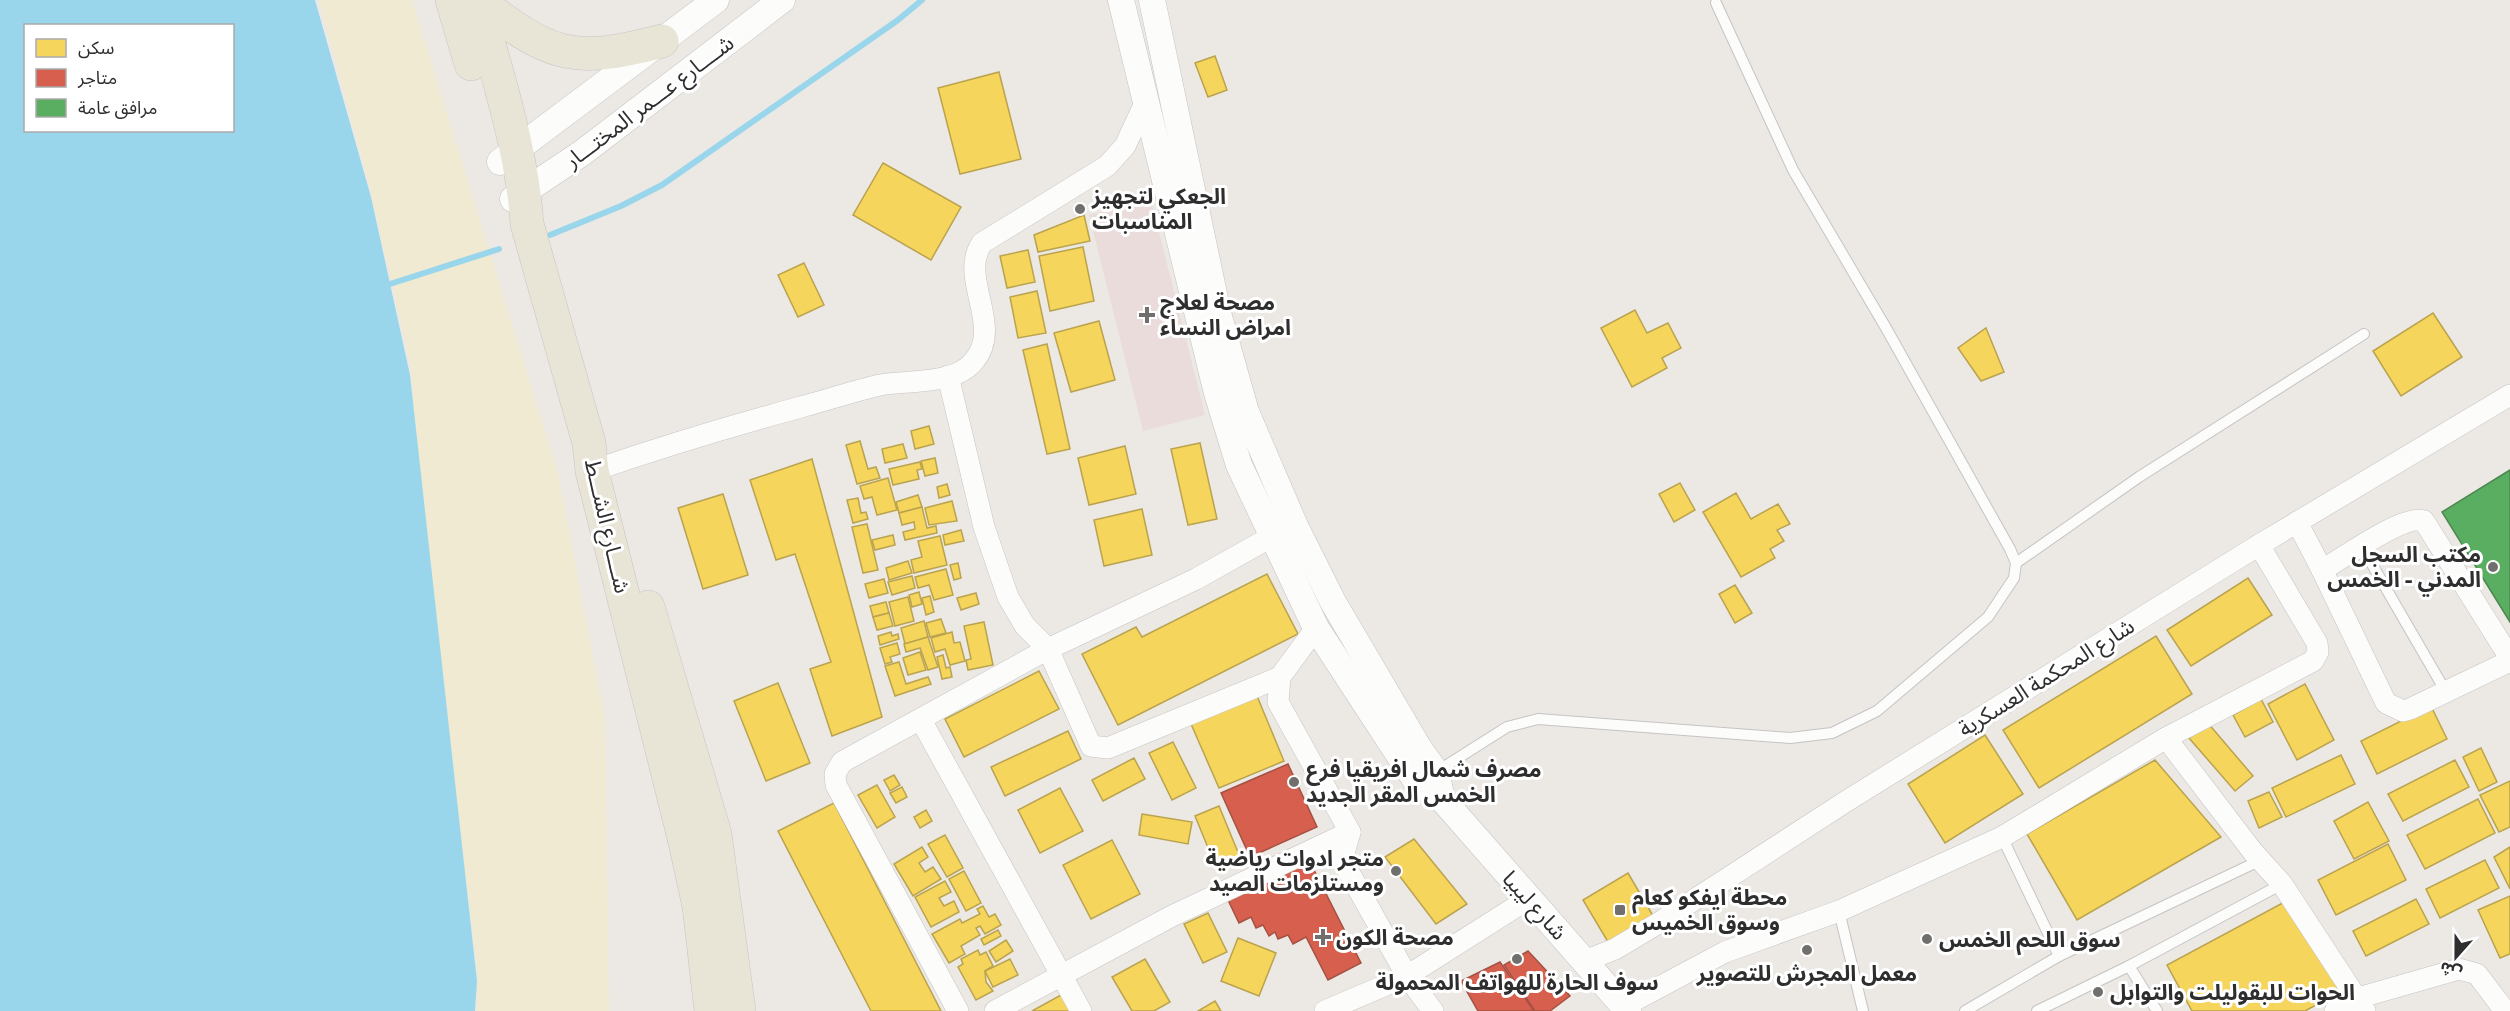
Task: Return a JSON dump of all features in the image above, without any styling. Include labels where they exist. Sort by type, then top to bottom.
[{"type":"main road","points":[[452,0],[508,157],[522,205]]},
{"type":"main road","points":[[477,0],[508,157]]},
{"type":"main road","points":[[477,0],[520,33],[563,51],[581,54],[615,54],[662,42]]},
{"type":"main road","name":"شــــارع الشـــط","points":[[522,205],[595,460],[635,564],[715,834],[725,1009]]},
{"type":"street","name":"شــــارع عـــمر المختـــار","points":[[508,157],[716,0]]},
{"type":"street","name":"شــــارع عـــمر المختـــار","points":[[522,205],[582,153],[782,0]]},
{"type":"street","points":[[1121,0],[1226,430],[1271,537],[1316,628],[1427,778]]},
{"type":"street","points":[[1152,0],[1218,313],[1246,412],[1290,516],[1333,602],[1420,750],[1427,778]]},
{"type":"street","points":[[595,460],[879,386],[948,376],[965,370],[976,359],[984,340],[986,322],[974,262],[982,243],[1107,166],[1125,146],[1145,103]]},
{"type":"street","points":[[948,376],[984,527],[996,566],[1017,614],[1025,626],[1048,649],[1089,742],[1096,749],[1108,748],[1280,677],[1316,628]]},
{"type":"street","name":"شارع المحكمة العسكرية","points":[[1585,961],[1615,949],[1657,924],[1845,802],[2259,545],[2510,395]]},
{"type":"street","points":[[2297,522],[2386,703],[2403,711],[2510,659],[2424,521],[2409,520],[2322,570]]},
{"type":"street","points":[[958,1011],[836,785],[835,774],[842,762],[1048,649],[1196,579],[1271,537]]},
{"type":"street","points":[[1626,1008],[1725,952],[1839,911],[2002,837],[2166,738],[2313,661],[2318,652],[2317,643],[2259,545]]},
{"type":"street","points":[[1280,677],[1278,702],[1282,715],[1350,832],[1342,860],[1407,975],[1433,1011]]},
{"type":"street","points":[[921,720],[1080,1011]]},
{"type":"street","points":[[2166,738],[2282,884],[2361,1005]]},
{"type":"street","name":"شارع ليبيا","points":[[1427,778],[1442,799],[1528,899],[1626,1008]]},
{"type":"street","points":[[995,1011],[1060,974],[1236,884],[1350,832]]},
{"type":"street","points":[[1325,1011],[1407,975],[1528,899]]},
{"type":"street","points":[[2335,1011],[2361,1005],[2459,969],[2477,974],[2505,1011]]},
{"type":"lane","points":[[1427,778],[1507,727],[1538,719],[1790,738],[1832,733],[1877,711],[1988,617],[2014,578],[2016,563],[1980,493],[1793,170],[1716,3]]},
{"type":"lane","points":[[2016,563],[2139,477],[2364,334]]},
{"type":"lane","points":[[2362,546],[2446,692]]},
{"type":"lane","points":[[2002,837],[2059,956]]},
{"type":"lane","points":[[1965,1011],[2059,956],[2261,860]]},
{"type":"lane","points":[[2037,1011],[2129,966],[2282,884]]},
{"type":"lane","points":[[1839,911],[1863,1011]]},
{"type":"lane","points":[[2129,966],[2157,1011]]},
{"type":"shaded area","name":"مصحة لعلاج امراض النساء","points":[[1151,200],[1205,415],[1143,431],[1089,215]]},
{"type":"sand","points":[[319,0],[412,0],[558,473],[605,719],[609,1011],[476,1011],[478,977],[424,542],[411,367],[370,189]]},
{"type":"water","points":[[0,0],[315,0],[371,197],[410,375],[477,981],[475,1011],[0,1011]]},
{"type":"building: سكن","points":[[1215,56],[1227,90],[1208,97],[1195,63]]},
{"type":"building: سكن","points":[[999,72],[1021,159],[960,174],[938,88]]},
{"type":"building: سكن","points":[[883,163],[961,207],[931,260],[853,215]]},
{"type":"building: سكن","points":[[1084,215],[1090,241],[1038,252],[1034,235]]},
{"type":"building: سكن","points":[[1083,247],[1094,301],[1050,311],[1039,256]]},
{"type":"building: سكن","points":[[1028,250],[1035,282],[1007,288],[1000,256]]},
{"type":"building: سكن","points":[[804,263],[824,305],[798,317],[778,275]]},
{"type":"building: سكن","points":[[1037,291],[1046,333],[1018,338],[1010,297]]},
{"type":"building: سكن","points":[[1635,310],[1647,333],[1668,323],[1681,348],[1662,358],[1667,368],[1632,387],[1601,328]]},
{"type":"building: سكن","points":[[2433,313],[2462,357],[2401,396],[2373,351]]},
{"type":"building: سكن","points":[[1099,321],[1115,380],[1071,392],[1054,333]]},
{"type":"building: سكن","points":[[1986,328],[2004,372],[1981,381],[1958,348]]},
{"type":"building: سكن","points":[[1047,344],[1070,449],[1047,454],[1023,350]]},
{"type":"building: سكن","points":[[929,426],[934,444],[915,449],[911,431]]},
{"type":"building: سكن","points":[[860,441],[868,469],[876,467],[880,478],[857,484],[846,445]]},
{"type":"building: سكن","points":[[1200,443],[1217,519],[1188,525],[1171,449]]},
{"type":"building: سكن","points":[[903,444],[907,458],[885,463],[882,449]]},
{"type":"building: سكن","points":[[1125,446],[1136,494],[1089,505],[1078,458]]},
{"type":"building: سكن","points":[[935,458],[938,473],[925,476],[921,461]]},
{"type":"building: سكن","points":[[812,459],[882,717],[832,736],[810,669],[831,662],[795,554],[776,560],[750,480]]},
{"type":"building: سكن","points":[[920,462],[922,469],[917,470],[919,479],[893,485],[889,469]]},
{"type":"building: سكن","points":[[888,478],[897,510],[877,515],[872,497],[864,499],[860,486]]},
{"type":"building: سكن","points":[[1680,483],[1695,510],[1674,522],[1659,494]]},
{"type":"building: سكن","points":[[947,484],[950,495],[939,498],[937,487]]},
{"type":"building: سكن","points":[[1736,493],[1751,519],[1778,504],[1790,524],[1777,530],[1784,541],[1770,549],[1775,558],[1741,577],[1703,512]]},
{"type":"building: سكن","points":[[723,494],[748,575],[703,589],[678,508]]},
{"type":"building: سكن","points":[[918,495],[922,507],[899,513],[896,502]]},
{"type":"building: سكن","points":[[858,498],[861,513],[866,512],[868,519],[853,523],[847,500]]},
{"type":"building: سكن","points":[[952,501],[957,521],[929,525],[925,508]]},
{"type":"building: سكن","points":[[922,507],[927,528],[936,526],[937,533],[905,540],[903,532],[915,529],[914,522],[902,525],[899,513]]},
{"type":"building: سكن","points":[[1142,509],[1152,555],[1104,566],[1094,520]]},
{"type":"building: سكن","points":[[867,524],[878,570],[863,573],[852,527]]},
{"type":"building: سكن","points":[[961,530],[964,541],[945,545],[943,535]]},
{"type":"building: سكن","points":[[893,535],[895,545],[875,550],[872,540]]},
{"type":"building: سكن","points":[[940,536],[947,565],[914,573],[911,560],[922,557],[918,541]]},
{"type":"building: سكن","points":[[908,561],[912,573],[889,580],[886,568]]},
{"type":"building: سكن","points":[[958,563],[961,578],[954,580],[950,565]]},
{"type":"building: سكن","points":[[946,569],[953,595],[934,600],[929,585],[918,588],[915,577]]},
{"type":"building: سكن","points":[[1267,574],[1298,634],[1118,725],[1082,654],[1136,627],[1142,637]]},
{"type":"building: سكن","points":[[912,576],[915,588],[892,595],[888,582]]},
{"type":"building: سكن","points":[[2248,578],[2272,615],[2191,666],[2167,630]]},
{"type":"building: سكن","points":[[884,579],[888,593],[869,598],[865,584]]},
{"type":"building: سكن","points":[[1735,585],[1752,613],[1735,623],[1719,594]]},
{"type":"building: سكن","points":[[919,592],[922,604],[912,607],[909,595]]},
{"type":"building: سكن","points":[[976,593],[979,604],[961,610],[957,598]]},
{"type":"building: سكن","points":[[930,596],[934,612],[926,615],[922,598]]},
{"type":"building: سكن","points":[[908,597],[914,621],[895,626],[889,602]]},
{"type":"building: سكن","points":[[886,602],[889,613],[873,617],[870,606]]},
{"type":"building: سكن","points":[[889,613],[893,626],[877,630],[873,617]]},
{"type":"building: سكن","points":[[941,619],[946,633],[930,637],[926,623]]},
{"type":"building: سكن","points":[[924,621],[928,637],[905,644],[901,628]]},
{"type":"building: سكن","points":[[984,622],[993,665],[968,670],[966,660],[971,659],[964,626]]},
{"type":"building: سكن","points":[[891,632],[892,636],[898,634],[899,639],[880,645],[878,636]]},
{"type":"building: سكن","points":[[952,632],[954,643],[960,642],[965,661],[950,665],[945,649],[935,652],[931,638]]},
{"type":"building: سكن","points":[[2156,636],[2192,694],[2039,788],[2003,730]]},
{"type":"building: سكن","points":[[928,637],[938,667],[928,670],[920,648],[906,652],[904,644]]},
{"type":"building: سكن","points":[[897,643],[900,654],[890,657],[892,662],[885,664],[880,648]]},
{"type":"building: سكن","points":[[920,652],[926,670],[908,675],[903,658]]},
{"type":"building: سكن","points":[[943,655],[946,668],[950,667],[952,677],[942,679],[937,657]]},
{"type":"building: سكن","points":[[899,662],[906,684],[928,677],[931,684],[895,696],[885,666]]},
{"type":"building: سكن","points":[[1039,671],[1059,709],[964,757],[945,719]]},
{"type":"building: سكن","points":[[778,683],[810,763],[766,781],[734,701]]},
{"type":"building: سكن","points":[[2305,684],[2334,740],[2297,760],[2268,704]]},
{"type":"building: سكن","points":[[1257,696],[1284,761],[1219,788],[1191,724]]},
{"type":"building: سكن","points":[[2261,699],[2273,722],[2245,737],[2233,715]]},
{"type":"building: سكن","points":[[2431,706],[2447,739],[2377,774],[2361,741]]},
{"type":"building: سكن","points":[[2207,722],[2253,776],[2235,791],[2189,738]]},
{"type":"building: سكن","points":[[1068,731],[1081,759],[1005,796],[991,767]]},
{"type":"building: سكن","points":[[1985,735],[2023,794],[1945,843],[1908,784]]},
{"type":"building: سكن","points":[[1173,742],[1196,788],[1172,800],[1149,753]]},
{"type":"building: سكن","points":[[2481,748],[2497,782],[2479,791],[2463,757]]},
{"type":"building: سكن","points":[[2341,755],[2355,784],[2286,817],[2272,788]]},
{"type":"building: سكن","points":[[1134,758],[1145,779],[1103,801],[1092,780]]},
{"type":"building: سكن","points":[[2155,760],[2221,837],[2077,920],[2027,834]]},
{"type":"building: سكن","points":[[2455,760],[2469,787],[2403,821],[2388,794]]},
{"type":"building: سكن","points":[[894,775],[900,785],[890,791],[884,780]]},
{"type":"building: سكن","points":[[2510,781],[2510,827],[2499,832],[2480,795]]},
{"type":"building: سكن","points":[[877,785],[895,817],[877,828],[858,795]]},
{"type":"building: سكن","points":[[902,787],[907,797],[896,803],[890,793]]},
{"type":"building: سكن","points":[[1060,788],[1083,831],[1040,853],[1018,810]]},
{"type":"building: سكن","points":[[2269,792],[2282,817],[2259,828],[2248,801]]},
{"type":"building: سكن","points":[[2478,799],[2495,833],[2425,869],[2407,835]]},
{"type":"building: سكن","points":[[2368,802],[2389,841],[2354,859],[2334,821]]},
{"type":"building: سكن","points":[[834,803],[941,1011],[871,1011],[778,831]]},
{"type":"building: سكن","points":[[1219,806],[1242,862],[1218,872],[1195,816]]},
{"type":"building: سكن","points":[[926,810],[932,821],[920,828],[914,817]]},
{"type":"building: سكن","points":[[1142,814],[1192,822],[1188,844],[1139,835]]},
{"type":"building: سكن","points":[[945,835],[963,868],[947,877],[928,844]]},
{"type":"building: سكن","points":[[1414,839],[1467,904],[1436,924],[1385,857]]},
{"type":"building: سكن","points":[[1112,840],[1140,894],[1091,919],[1063,865]]},
{"type":"building: سكن","points":[[2388,844],[2406,880],[2336,915],[2318,880]]},
{"type":"building: سكن","points":[[922,847],[928,857],[919,863],[925,872],[933,867],[941,879],[913,896],[894,864]]},
{"type":"building: سكن","points":[[2510,847],[2510,889],[2494,857]]},
{"type":"building: سكن","points":[[2485,860],[2499,888],[2440,918],[2426,889]]},
{"type":"building: سكن","points":[[964,871],[981,903],[966,911],[949,879]]},
{"type":"building: سكن","name":"محطة ايفكو كعام وسوق الخميس","points":[[1628,873],[1656,921],[1611,947],[1583,900]]},
{"type":"building: سكن","points":[[945,881],[951,892],[939,898],[944,906],[954,901],[959,912],[931,927],[915,897]]},
{"type":"building: سكن","points":[[2510,896],[2510,954],[2500,958],[2478,910]]},
{"type":"building: سكن","points":[[2290,899],[2340,992],[2305,1011],[2192,1011],[2167,965]]},
{"type":"building: سكن","points":[[2416,899],[2429,924],[2366,956],[2353,931]]},
{"type":"building: سكن","points":[[983,906],[989,917],[995,914],[1001,925],[985,934],[980,926],[976,928],[980,935],[961,946],[965,954],[949,963],[932,934],[960,919],[962,923],[980,914],[977,909]]},
{"type":"building: سكن","points":[[1208,913],[1227,952],[1203,963],[1184,924]]},
{"type":"building: سكن","points":[[998,930],[1001,936],[984,945],[981,939]]},
{"type":"building: سكن","points":[[1238,938],[1276,953],[1259,996],[1221,981]]},
{"type":"building: سكن","points":[[1006,940],[1013,951],[996,962],[989,951]]},
{"type":"building: سكن","points":[[978,950],[980,955],[986,952],[993,966],[985,971],[986,982],[993,991],[976,1000],[958,967],[963,964],[961,959]]},
{"type":"building: سكن","points":[[1010,959],[1018,975],[993,987],[985,971]]},
{"type":"building: سكن","points":[[1145,959],[1170,1002],[1154,1011],[1132,1011],[1112,977]]},
{"type":"building: سكن","points":[[1061,995],[1070,1011],[1032,1011]]},
{"type":"building: سكن","points":[[1215,1001],[1221,1011],[1198,1011]]},
{"type":"building: متاجر","points":[[1288,764],[1317,827],[1250,857],[1221,793]]},
{"type":"building: متاجر","points":[[1309,860],[1361,963],[1328,980],[1306,937],[1293,944],[1288,935],[1278,939],[1275,932],[1269,936],[1263,925],[1256,928],[1251,917],[1239,923],[1228,900]]},
{"type":"building: متاجر","points":[[1528,951],[1570,996],[1550,1011],[1535,1011],[1504,965]]},
{"type":"building: متاجر","points":[[1500,962],[1534,1011],[1478,1011],[1461,981]]},
{"type":"building: مرافق عامة","name":"مكتب السجل المدني - الخمس","points":[[2510,470],[2510,622],[2442,512]]},
{"type":"waterway","points":[[550,235],[621,206],[662,185],[898,20],[922,0]]},
{"type":"waterway","points":[[390,284],[499,249]]},
{"type":"place","name":"الجعكي لتجهيز المناسبات","points":[[1080,209]]},
{"type":"place","name":"مصحة لعلاج امراض النساء","points":[[1147,315]]},
{"type":"place","name":"مكتب السجل المدني - الخمس","points":[[2493,567]]},
{"type":"place","name":"مصرف شمال افريقيا فرع الخمس المقر الجديد","points":[[1294,782]]},
{"type":"place","name":"متجر ادوات رياضية ومستلزمات الصيد","points":[[1396,871]]},
{"type":"place","name":"محطة ايفكو كعام وسوق الخميس","points":[[1620,910]]},
{"type":"place","name":"مصحة الكون","points":[[1323,937]]},
{"type":"place","name":"سوق اللحم الخمس","points":[[1927,939]]},
{"type":"place","name":"معمل المجرش للتصوير","points":[[1807,950]]},
{"type":"place","name":"سوف الحارة للهواتف المحمولة","points":[[1517,959]]},
{"type":"place","name":"الحوات للبقوليلت والتوابل","points":[[2098,992]]}]
